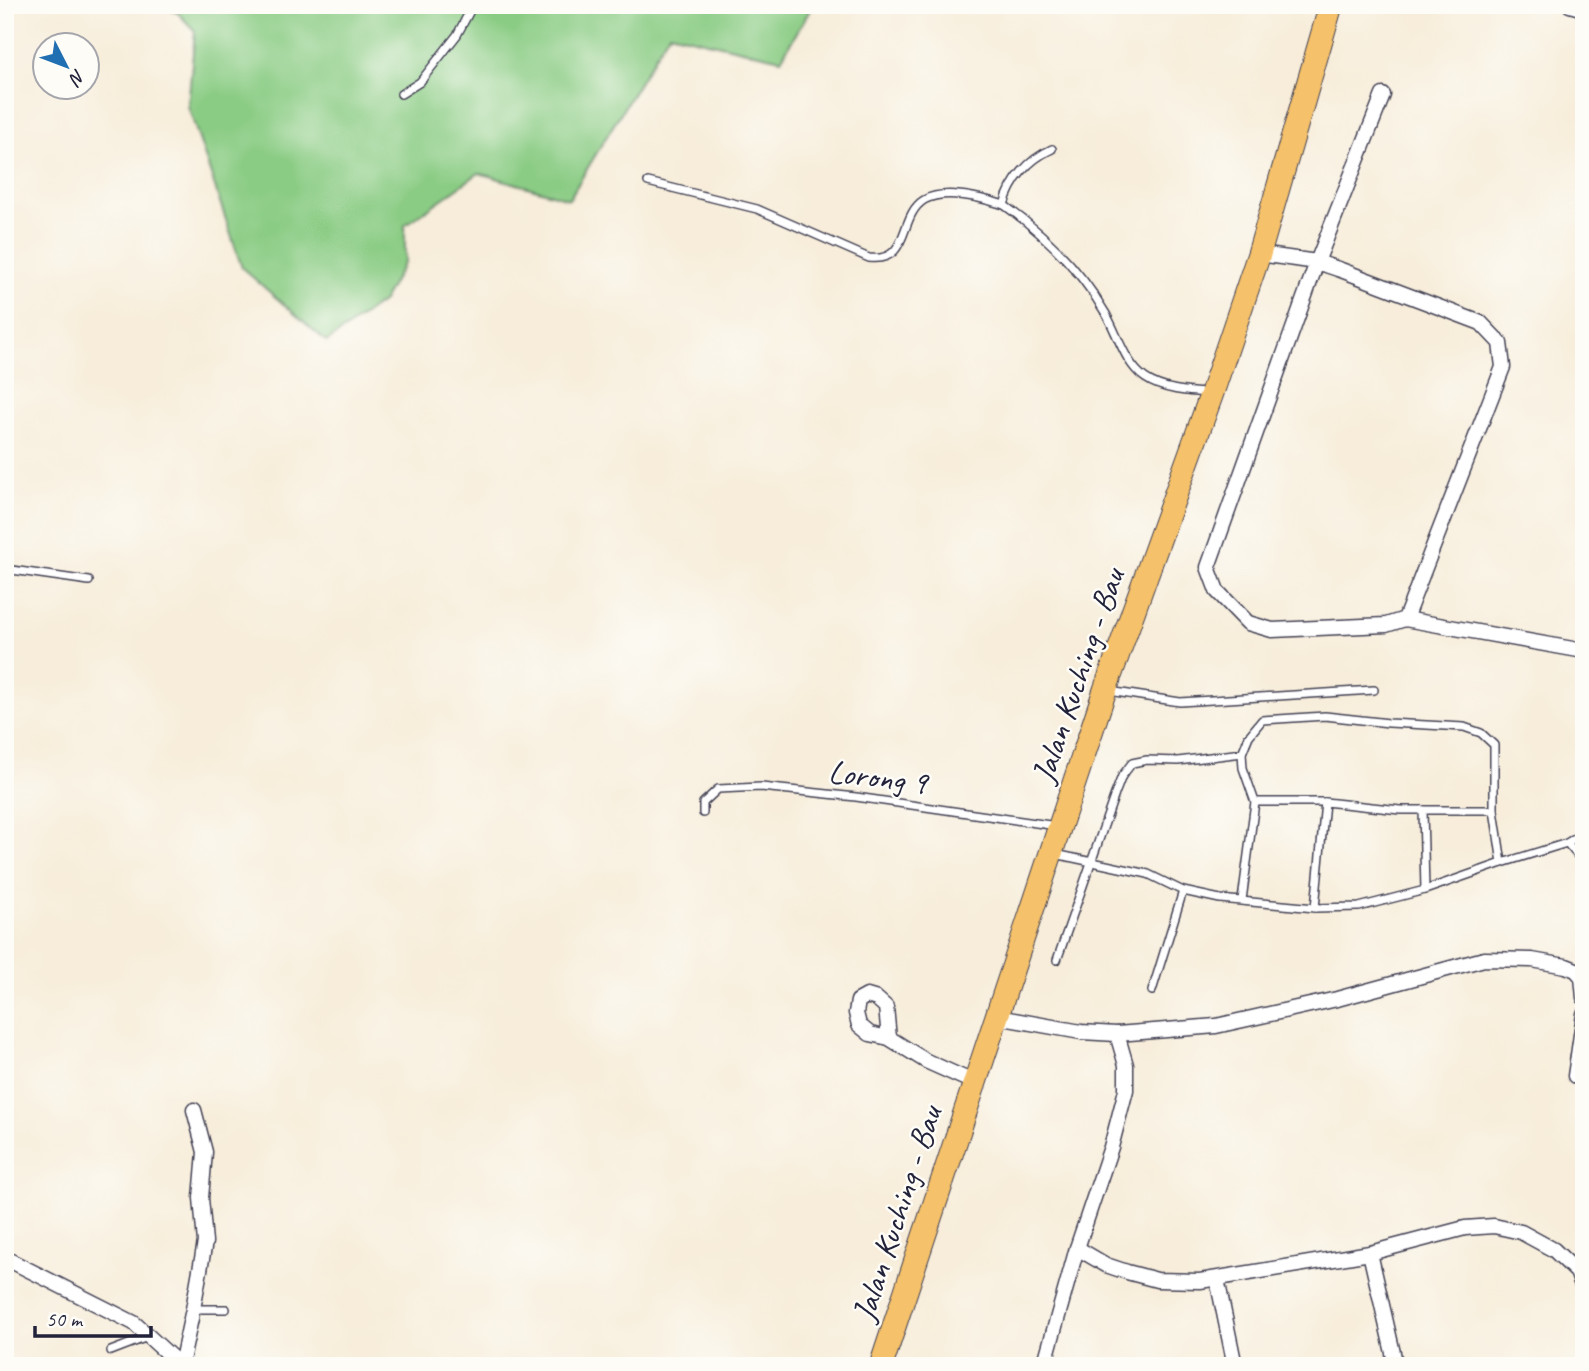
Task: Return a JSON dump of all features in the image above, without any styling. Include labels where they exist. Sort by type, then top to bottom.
[{"type":"main road","name":"Jalan Kuching - Bau","points":[[881,1366],[1105,690],[1259,254],[1331,5]]},
{"type":"street","points":[[1570,5],[1584,9]]},
{"type":"street","points":[[1383,95],[1317,262],[1208,567],[1217,591],[1248,624],[1272,630],[1386,625],[1405,620],[1584,651]]},
{"type":"street","points":[[1259,254],[1317,262],[1481,323],[1500,343],[1503,368],[1405,620]]},
{"type":"street","points":[[997,1017],[1081,1032],[1117,1034],[1216,1026],[1337,999],[1484,959],[1532,960],[1566,966],[1576,970],[1581,977],[1584,998]]},
{"type":"street","points":[[1575,1076],[1584,1014]]},
{"type":"street","points":[[1044,1366],[1126,1090],[1126,1065],[1117,1034]]},
{"type":"street","points":[[889,1038],[926,1062],[973,1082]]},
{"type":"street","points":[[181,1365],[205,1242],[201,1198],[205,1152],[194,1110]]},
{"type":"street","points":[[1077,1248],[1106,1265],[1157,1280],[1200,1281],[1370,1253],[1465,1228],[1494,1226],[1521,1232],[1554,1250],[1577,1272],[1584,1290]]},
{"type":"street","points":[[1370,1253],[1396,1366]]},
{"type":"street","points":[[5,1258],[134,1323],[151,1335],[181,1365]]},
{"type":"street","points":[[1217,1279],[1235,1366]]},
{"type":"lane","points":[[401,94],[420,82],[457,34],[473,5]]},
{"type":"lane","points":[[1004,205],[1008,190],[1022,172],[1036,156],[1052,149]]},
{"type":"lane","points":[[648,182],[757,209],[869,258],[881,260],[897,250],[915,208],[925,200],[970,195],[1004,205],[1033,225],[1080,274],[1107,315],[1128,359],[1145,378],[1165,386],[1212,393]]},
{"type":"lane","points":[[5,569],[89,582]]},
{"type":"lane","points":[[1105,690],[1180,702],[1374,690]]},
{"type":"lane","points":[[1242,900],[1255,802],[1242,768],[1242,753],[1262,720],[1325,716],[1464,727],[1481,733],[1494,745],[1494,810],[1502,863]]},
{"type":"lane","points":[[1057,960],[1122,775],[1132,763],[1147,760],[1178,761],[1242,753]]},
{"type":"lane","name":"Lorong 9","points":[[703,813],[703,803],[719,789],[761,787],[856,797],[1061,827]]},
{"type":"lane","points":[[1255,802],[1325,802],[1399,810],[1494,810]]},
{"type":"lane","points":[[1315,908],[1325,802]]},
{"type":"lane","points":[[1423,810],[1425,890]]},
{"type":"lane","points":[[1051,853],[1148,874],[1183,891],[1220,899],[1315,908],[1359,908],[1425,890],[1567,843],[1584,832]]},
{"type":"lane","points":[[1567,843],[1584,863]]},
{"type":"lane","points":[[1152,991],[1183,891]]},
{"type":"lane","points":[[193,1310],[226,1309]]},
{"type":"lane","points":[[111,1351],[151,1335]]},
{"type":"green space","points":[[146,5],[813,5],[781,59],[669,33],[569,199],[479,173],[405,225],[405,261],[383,301],[327,342],[242,268],[188,106],[195,31],[176,11]]}]
